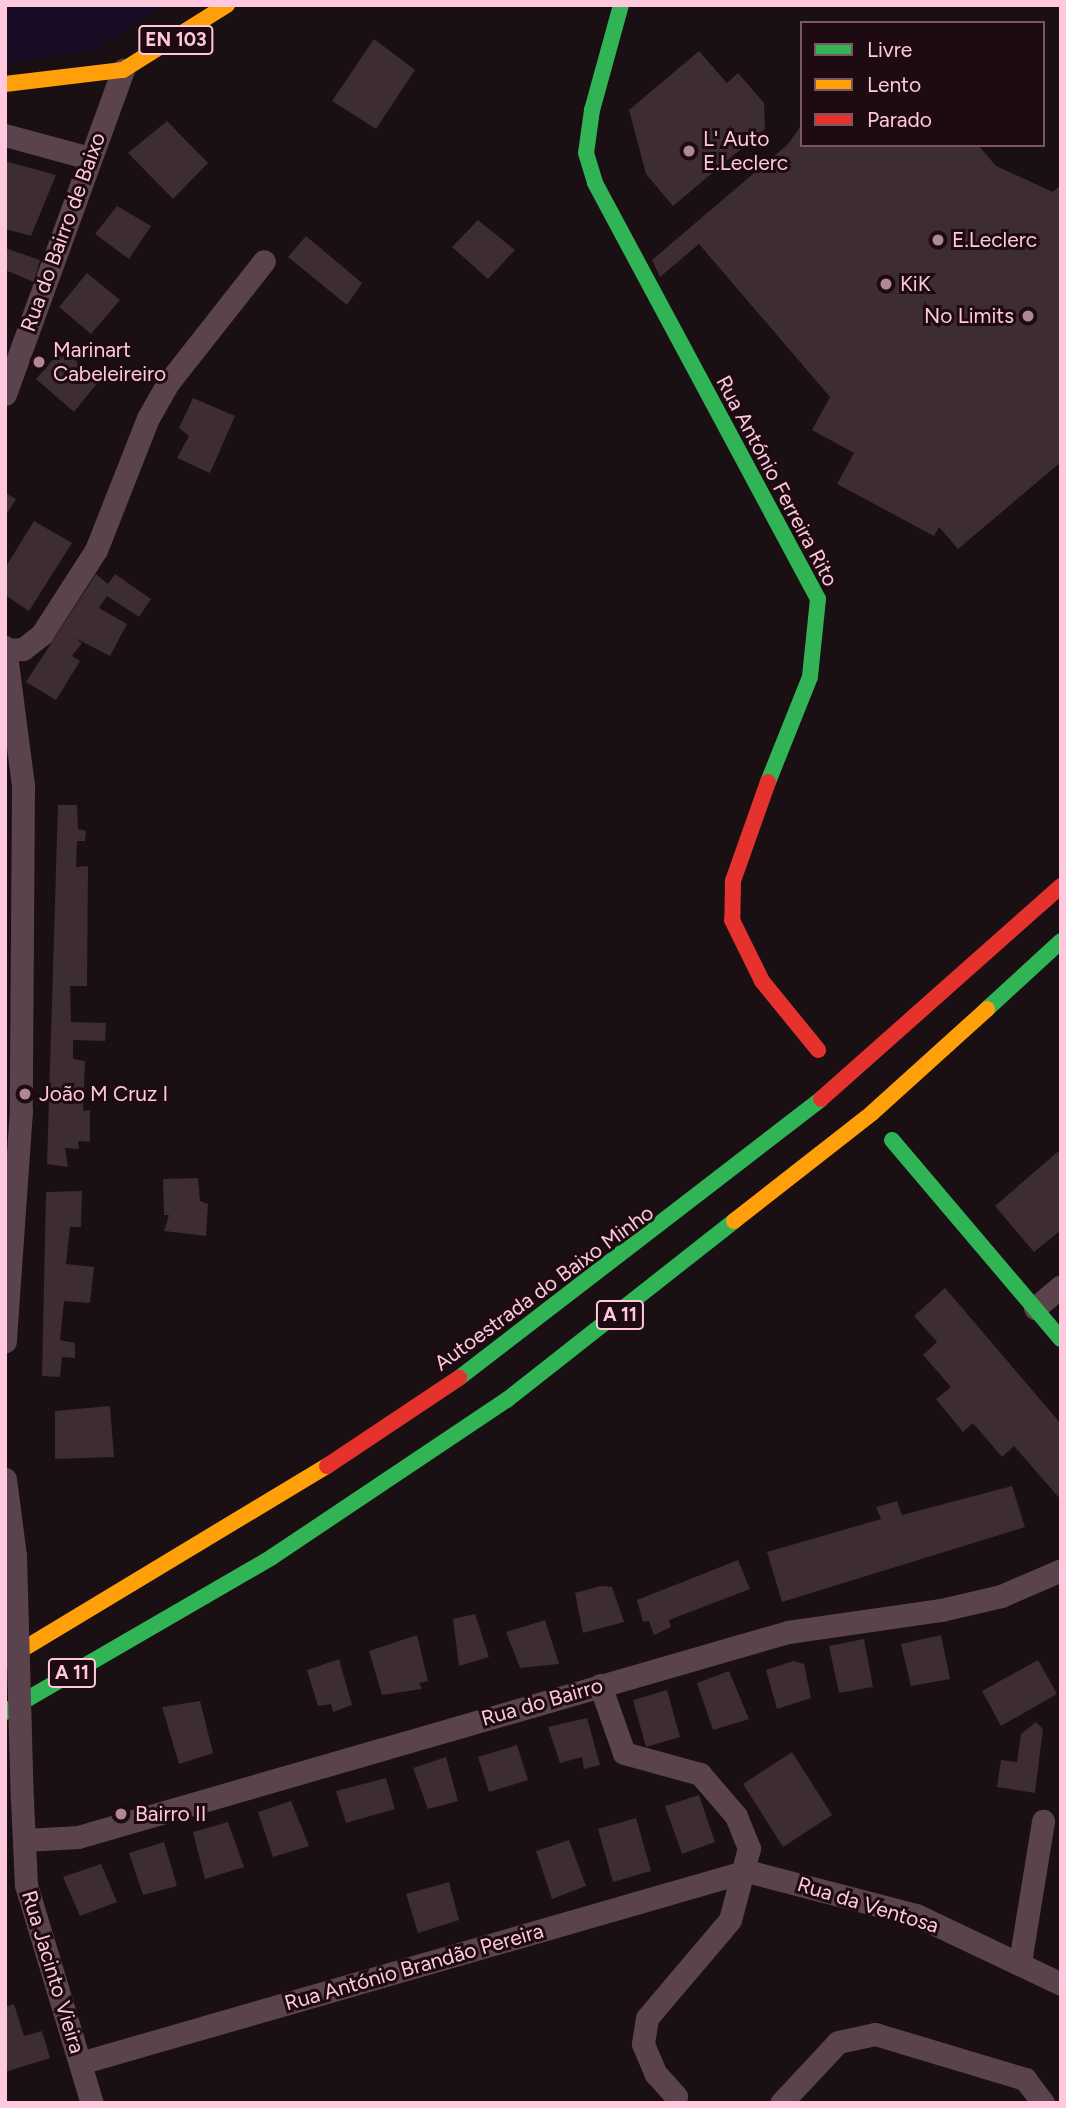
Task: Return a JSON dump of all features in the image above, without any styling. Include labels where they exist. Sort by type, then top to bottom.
[{"type":"main road","name":"EN 103","points":[[5,84],[123,70],[227,5]]},
{"type":"main road","name":"Rua António Ferreira Rito","points":[[621,5],[592,110],[586,153],[595,184],[818,599],[810,677],[741,855],[732,920],[762,981],[818,1050]]},
{"type":"main road","name":"Autoestrada do Baixo Minho","points":[[5,1660],[250,1517],[483,1362],[837,1086],[1061,886]]},
{"type":"main road","name":"A 11","points":[[5,1712],[272,1558],[508,1399],[872,1114],[1061,941]]},
{"type":"main road","points":[[892,1140],[1061,1339]]},
{"type":"street","name":"Rua do Bairro de Baixo","points":[[5,394],[123,70]]},
{"type":"street","points":[[5,135],[89,158]]},
{"type":"street","points":[[5,1341],[23,785],[6,648],[23,649],[42,634],[96,550],[148,418],[168,383],[264,261]]},
{"type":"street","points":[[1035,1308],[1061,1286]]},
{"type":"street","name":"Rua Jacinto Vieira","points":[[5,1479],[15,1556],[26,1885],[92,2103]]},
{"type":"street","name":"Rua do Bairro","points":[[25,1840],[78,1837],[788,1632],[1001,1597],[1061,1570]]},
{"type":"street","points":[[600,1685],[624,1753],[683,1767],[714,1785],[744,1833],[747,1871],[730,1920],[647,2018],[643,2044],[656,2074],[677,2101]]},
{"type":"street","points":[[1020,1962],[1043,1821]]},
{"type":"street","name":"Rua da Ventosa","points":[[747,1871],[916,1915],[1020,1962],[1061,1984]]},
{"type":"street","name":"Rua António Brandão Pereira","points":[[80,2063],[747,1871]]},
{"type":"street","points":[[781,2103],[838,2042],[875,2034],[1025,2079],[1043,2103]]},
{"type":"shaded area","points":[[5,5],[167,5],[94,50],[7,64]]},
{"type":"building","points":[[374,39],[415,70],[376,129],[332,101]]},
{"type":"building","name":"L' Auto E.Leclerc","points":[[699,51],[727,83],[738,73],[764,103],[765,129],[673,206],[646,174],[629,110]]},
{"type":"building","points":[[167,121],[208,163],[173,199],[128,153]]},
{"type":"building","points":[[800,127],[800,147],[980,147],[996,166],[1053,192],[1061,185],[1061,462],[958,549],[939,527],[934,536],[837,484],[854,453],[812,430],[830,397],[699,244],[660,277],[652,260],[788,144]]},
{"type":"building","points":[[5,161],[56,175],[31,236],[5,229]]},
{"type":"building","points":[[117,206],[151,226],[129,259],[95,234]]},
{"type":"building","points":[[478,220],[515,250],[488,279],[452,247]]},
{"type":"building","points":[[306,236],[362,283],[347,305],[288,257]]},
{"type":"building","points":[[5,248],[40,260],[34,282],[5,270]]},
{"type":"building","points":[[87,273],[120,300],[91,334],[59,307]]},
{"type":"building","points":[[62,349],[99,381],[74,412],[36,379]]},
{"type":"building","points":[[193,398],[235,416],[210,473],[177,458],[189,436],[179,428]]},
{"type":"building","points":[[5,493],[16,499],[5,517]]},
{"type":"building","points":[[34,521],[72,543],[29,611],[5,595],[5,568]]},
{"type":"building","points":[[96,574],[108,584],[115,574],[151,599],[139,617],[107,596],[99,608],[127,624],[110,656],[75,638],[82,643],[72,656],[80,661],[56,700],[26,682]]},
{"type":"building","points":[[58,805],[77,805],[78,829],[86,831],[85,841],[77,841],[76,867],[88,866],[87,986],[70,986],[71,1022],[106,1023],[105,1041],[73,1040],[73,1059],[85,1061],[83,1111],[90,1110],[90,1142],[78,1141],[79,1149],[65,1148],[68,1167],[47,1164]]},
{"type":"building","points":[[1061,1149],[1061,1230],[1034,1252],[995,1206]]},
{"type":"building","points":[[198,1178],[200,1201],[208,1204],[206,1236],[164,1231],[169,1215],[164,1215],[163,1179]]},
{"type":"building","points":[[82,1191],[81,1227],[70,1227],[66,1264],[94,1267],[90,1303],[64,1301],[60,1340],[75,1343],[75,1358],[62,1357],[60,1377],[42,1376],[46,1192]]},
{"type":"building","points":[[945,1288],[1061,1424],[1061,1500],[1014,1446],[1002,1457],[973,1423],[963,1432],[936,1399],[951,1387],[923,1355],[937,1342],[914,1316]]},
{"type":"building","points":[[110,1406],[114,1457],[55,1459],[55,1411]]},
{"type":"building","points":[[1012,1486],[1025,1527],[782,1602],[767,1552],[881,1519],[876,1507],[897,1501],[902,1515]]},
{"type":"building","points":[[738,1560],[750,1589],[669,1620],[671,1627],[654,1635],[649,1621],[643,1622],[637,1600]]},
{"type":"building","points":[[601,1586],[612,1587],[624,1622],[583,1633],[575,1593]]},
{"type":"building","points":[[475,1614],[489,1657],[459,1666],[453,1619]]},
{"type":"building","points":[[545,1620],[559,1664],[520,1668],[506,1632]]},
{"type":"building","points":[[417,1635],[428,1681],[419,1683],[422,1689],[382,1695],[369,1651]]},
{"type":"building","points":[[941,1635],[950,1679],[911,1686],[901,1644]]},
{"type":"building","points":[[864,1639],[873,1687],[839,1693],[829,1646]]},
{"type":"building","points":[[339,1659],[352,1705],[333,1712],[331,1704],[318,1706],[307,1670]]},
{"type":"building","points":[[1038,1660],[1057,1694],[1001,1726],[982,1691]]},
{"type":"building","points":[[793,1661],[804,1664],[811,1698],[777,1709],[766,1670]]},
{"type":"building","points":[[729,1671],[749,1719],[713,1730],[697,1683]]},
{"type":"building","points":[[667,1690],[680,1737],[646,1747],[633,1700]]},
{"type":"building","points":[[200,1701],[213,1753],[179,1764],[162,1707]]},
{"type":"building","points":[[587,1718],[600,1765],[584,1769],[582,1757],[560,1763],[548,1727]]},
{"type":"building","points":[[1036,1722],[1043,1729],[1035,1793],[997,1787],[1001,1760],[1017,1762],[1021,1734]]},
{"type":"building","points":[[517,1745],[528,1780],[489,1792],[478,1757]]},
{"type":"building","points":[[792,1752],[832,1815],[783,1847],[743,1784]]},
{"type":"building","points":[[446,1757],[458,1801],[428,1809],[413,1768]]},
{"type":"building","points":[[386,1778],[395,1809],[346,1823],[336,1791]]},
{"type":"building","points":[[699,1795],[715,1842],[682,1854],[665,1806]]},
{"type":"building","points":[[291,1801],[309,1846],[273,1857],[258,1812]]},
{"type":"building","points":[[636,1818],[651,1871],[613,1882],[598,1829]]},
{"type":"building","points":[[228,1822],[244,1867],[205,1879],[193,1832]]},
{"type":"building","points":[[569,1840],[586,1886],[552,1899],[536,1851]]},
{"type":"building","points":[[164,1842],[177,1886],[143,1895],[129,1853]]},
{"type":"building","points":[[101,1864],[117,1902],[80,1916],[63,1877]]},
{"type":"building","points":[[449,1882],[459,1920],[418,1933],[406,1894]]},
{"type":"building","points":[[14,2004],[24,2036],[42,2031],[50,2058],[5,2072],[5,2007]]},
{"type":"traffic: fast","points":[[621,5],[592,110],[586,153],[595,183],[818,599],[810,677],[768,782]]},
{"type":"traffic: fast","points":[[987,1009],[1061,941]]},
{"type":"traffic: fast","points":[[459,1378],[821,1099]]},
{"type":"traffic: fast","points":[[892,1140],[1061,1339]]},
{"type":"traffic: fast","points":[[5,1712],[272,1557],[508,1399],[734,1221]]},
{"type":"traffic: slow","points":[[5,84],[123,70],[227,5]]},
{"type":"traffic: slow","points":[[734,1221],[872,1113],[987,1009]]},
{"type":"traffic: slow","points":[[5,1660],[327,1466]]},
{"type":"traffic: jam","points":[[768,782],[733,881],[732,920],[762,981],[818,1050]]},
{"type":"traffic: jam","points":[[821,1099],[1061,886]]},
{"type":"traffic: jam","points":[[327,1466],[459,1378]]},
{"type":"place","name":"L' Auto E.Leclerc","points":[[689,151]]},
{"type":"place","name":"E.Leclerc","points":[[938,240]]},
{"type":"place","name":"KiK","points":[[886,284]]},
{"type":"place","name":"No Limits","points":[[1028,316]]},
{"type":"place","name":"Marinart Cabeleireiro","points":[[39,362]]},
{"type":"place","name":"João M Cruz I","points":[[25,1094]]},
{"type":"place","name":"Bairro II","points":[[121,1814]]}]
